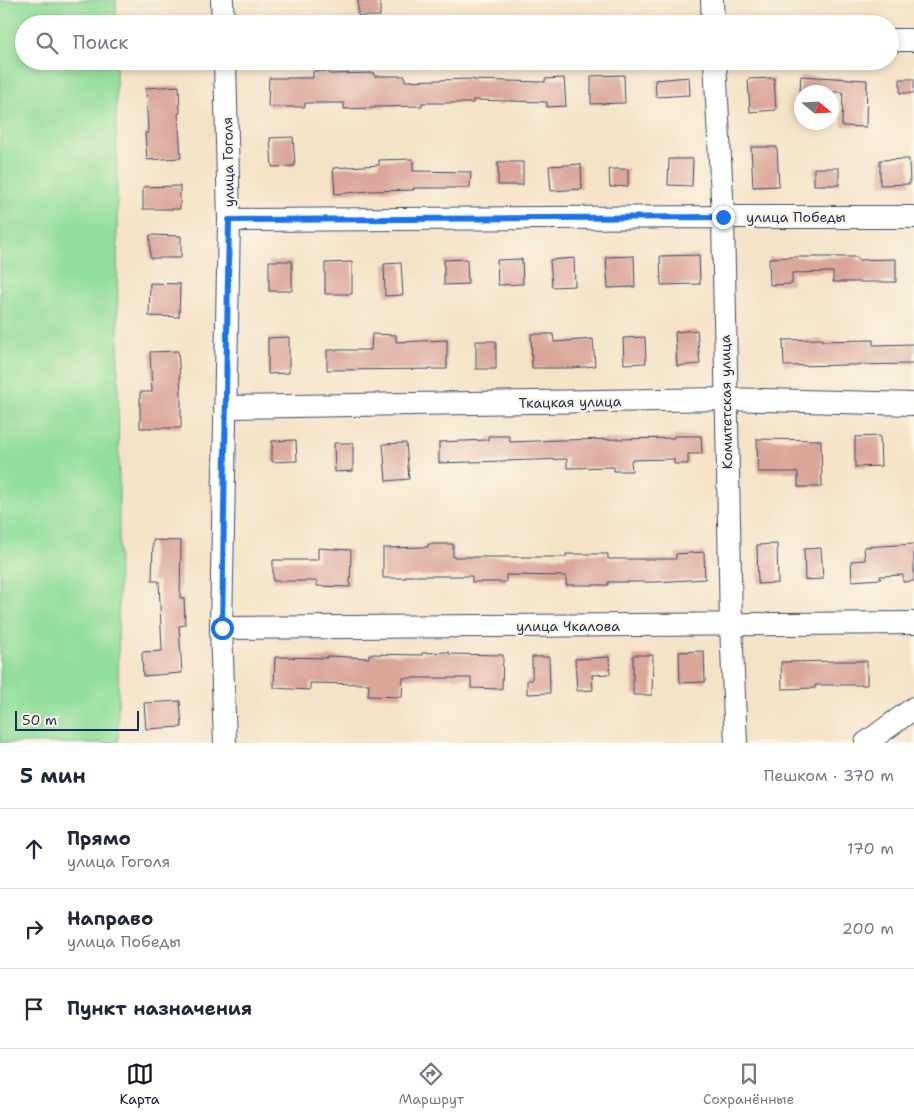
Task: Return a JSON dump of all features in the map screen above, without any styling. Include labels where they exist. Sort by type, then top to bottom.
[{"type":"street","points":[[222,0],[223,15]]},
{"type":"street","points":[[712,0],[713,15]]},
{"type":"street","points":[[899,40],[914,40]]},
{"type":"street","name":"улица Гоголя","points":[[225,70],[229,220],[222,628],[225,743]]},
{"type":"street","name":"Комитетская улица","points":[[715,70],[723,217],[735,743]]},
{"type":"street","name":"улица Победы","points":[[229,220],[914,217]]},
{"type":"street","name":"Ткацкая улица","points":[[225,407],[726,399],[914,404]]},
{"type":"street","name":"улица Чкалова","points":[[222,628],[914,623]]},
{"type":"street","points":[[866,743],[914,708]]},
{"type":"green space","points":[[0,0],[116,0],[116,15],[15,15],[15,70],[116,70],[119,494],[118,743],[0,743]]},
{"type":"building","points":[[358,0],[380,0],[380,15],[358,15]]},
{"type":"building","points":[[313,71],[329,71],[329,74],[374,73],[374,76],[405,76],[405,81],[473,79],[545,82],[545,79],[564,78],[566,106],[547,107],[547,102],[473,100],[473,103],[422,103],[422,106],[375,108],[344,109],[344,103],[305,103],[305,107],[268,107],[269,78],[313,78]]},
{"type":"building","points":[[624,75],[625,103],[591,104],[591,76]]},
{"type":"building","points":[[801,76],[867,80],[866,127],[842,126],[843,92],[839,92],[839,85],[800,85]]},
{"type":"building","points":[[689,77],[690,95],[656,97],[655,80]]},
{"type":"building","points":[[774,78],[776,110],[750,112],[748,79]]},
{"type":"building","points":[[900,79],[914,79],[914,93],[900,93]]},
{"type":"building","points":[[179,86],[180,113],[178,113],[181,158],[147,160],[145,133],[148,133],[146,88]]},
{"type":"building","points":[[293,137],[295,166],[272,167],[270,138]]},
{"type":"building","points":[[751,147],[777,147],[779,186],[753,187]]},
{"type":"building","points":[[413,159],[413,171],[471,172],[470,188],[413,188],[414,190],[335,194],[333,168],[379,165],[379,160]]},
{"type":"building","points":[[669,159],[693,159],[692,186],[668,185]]},
{"type":"building","points":[[909,159],[910,184],[880,185],[880,160]]},
{"type":"building","points":[[498,162],[523,162],[523,185],[498,185]]},
{"type":"building","points":[[581,164],[582,189],[551,191],[549,166]]},
{"type":"building","points":[[814,168],[839,168],[839,185],[814,185]]},
{"type":"building","points":[[609,169],[628,169],[628,186],[610,187]]},
{"type":"building","points":[[180,186],[180,209],[143,209],[143,187]]},
{"type":"building","points":[[150,235],[181,236],[181,258],[150,258]]},
{"type":"building","points":[[699,255],[700,284],[661,285],[660,256]]},
{"type":"building","points":[[634,256],[635,287],[608,288],[606,257]]},
{"type":"building","points":[[857,257],[858,260],[896,259],[896,282],[833,282],[833,272],[792,273],[792,284],[770,285],[769,258]]},
{"type":"building","points":[[574,258],[575,286],[552,287],[550,260]]},
{"type":"building","points":[[467,259],[468,284],[444,285],[444,260]]},
{"type":"building","points":[[522,259],[523,284],[498,285],[497,260]]},
{"type":"building","points":[[269,261],[292,261],[292,291],[269,291]]},
{"type":"building","points":[[352,262],[352,294],[325,294],[325,263]]},
{"type":"building","points":[[401,263],[403,295],[385,296],[384,264]]},
{"type":"building","points":[[150,283],[180,284],[179,317],[149,316]]},
{"type":"building","points":[[697,330],[700,364],[677,366],[675,332]]},
{"type":"building","points":[[372,334],[396,335],[396,342],[447,340],[447,369],[327,370],[327,350],[371,350]]},
{"type":"building","points":[[531,334],[553,334],[554,342],[593,339],[595,366],[532,368]]},
{"type":"building","points":[[289,337],[289,373],[268,374],[268,338]]},
{"type":"building","points":[[645,337],[646,363],[624,364],[623,338]]},
{"type":"building","points":[[822,339],[822,341],[873,340],[873,345],[914,344],[914,364],[784,366],[783,340]]},
{"type":"building","points":[[476,341],[496,341],[496,369],[476,369]]},
{"type":"building","points":[[178,351],[181,428],[140,428],[140,392],[152,392],[150,352]]},
{"type":"building","points":[[488,436],[509,436],[510,442],[701,436],[702,454],[688,454],[688,464],[674,464],[674,459],[631,460],[632,471],[614,471],[614,467],[567,468],[567,459],[439,463],[439,442],[488,440]]},
{"type":"building","points":[[880,436],[881,466],[855,467],[855,437]]},
{"type":"building","points":[[757,439],[821,440],[822,487],[798,487],[798,472],[758,472]]},
{"type":"building","points":[[296,440],[297,461],[272,462],[272,441]]},
{"type":"building","points":[[334,443],[353,443],[353,471],[335,472]]},
{"type":"building","points":[[406,443],[409,479],[386,481],[383,444]]},
{"type":"building","points":[[153,540],[181,541],[180,598],[184,598],[185,625],[179,626],[182,673],[143,676],[142,652],[162,651],[159,581],[152,581]]},
{"type":"building","points":[[428,544],[453,544],[453,557],[566,557],[566,554],[608,554],[608,559],[676,559],[676,554],[704,552],[705,579],[608,582],[608,585],[566,585],[566,576],[506,575],[506,582],[472,582],[472,576],[383,578],[383,548],[428,547]]},
{"type":"building","points":[[777,544],[778,583],[758,584],[757,545]]},
{"type":"building","points":[[914,544],[914,581],[903,582],[903,575],[880,576],[881,579],[852,581],[851,561],[865,560],[864,547]]},
{"type":"building","points":[[318,548],[351,550],[350,587],[317,586],[317,581],[273,581],[273,560],[318,560]]},
{"type":"building","points":[[821,548],[823,579],[805,580],[804,549]]},
{"type":"building","points":[[704,651],[705,682],[680,683],[679,652]]},
{"type":"building","points":[[449,652],[449,654],[503,655],[502,689],[471,688],[471,678],[403,678],[402,697],[368,696],[369,684],[310,683],[310,690],[274,688],[275,657],[327,658],[327,656],[369,658],[369,654],[422,655],[422,653]]},
{"type":"building","points":[[633,655],[653,655],[652,695],[633,695]]},
{"type":"building","points":[[532,657],[549,657],[550,693],[527,694],[527,680],[532,680]]},
{"type":"building","points":[[609,657],[610,674],[592,675],[593,690],[577,691],[575,659]]},
{"type":"building","points":[[867,661],[867,685],[815,685],[815,688],[782,689],[781,662]]},
{"type":"building","points":[[180,701],[182,727],[146,729],[144,703]]},
{"type":"route","points":[[222,628],[229,220],[723,217]]}]
